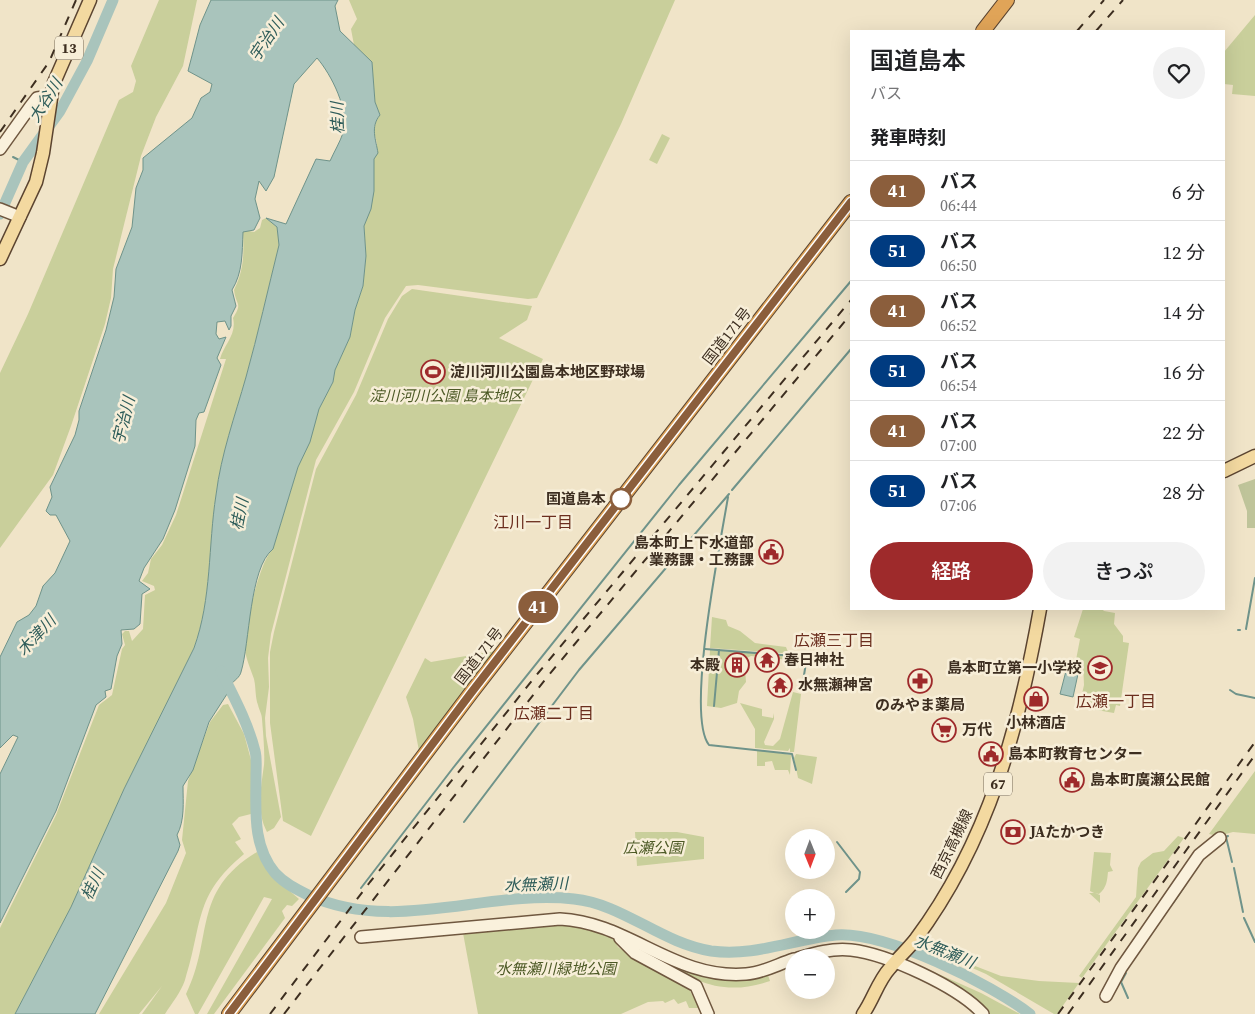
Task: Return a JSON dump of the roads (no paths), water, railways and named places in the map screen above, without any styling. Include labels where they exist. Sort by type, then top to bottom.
[{"type":"highway","points":[[984,30],[1007,0]]},
{"type":"highway","name":"国道171号","points":[[228,1014],[471,693],[850,203]]},
{"type":"main road","name":"13","points":[[0,259],[16,215],[36,182],[50,96],[90,0]]},
{"type":"main road","points":[[1225,471],[1255,456]]},
{"type":"main road","name":"西京高槻線","points":[[863,1014],[888,970],[913,942],[950,888],[994,796],[1009,751],[1025,689],[1040,610]]},
{"type":"street","points":[[0,149],[37,98],[50,96]]},
{"type":"street","points":[[0,208],[16,215]]},
{"type":"street","points":[[1106,996],[1121,968],[1199,855],[1220,838]]},
{"type":"street","points":[[361,937],[560,919],[588,922],[619,934],[674,962],[722,974],[758,972],[785,962]]},
{"type":"street","points":[[619,934],[621,941],[635,953],[696,986],[708,1014]]},
{"type":"street","points":[[835,950],[852,950],[896,962],[949,987],[970,1000],[983,1014]]},
{"type":"water","points":[[211,0],[338,0],[335,6],[340,31],[372,62],[375,102],[380,115],[374,129],[378,153],[374,159],[374,191],[371,209],[364,226],[366,256],[363,286],[355,310],[350,337],[335,370],[333,382],[319,409],[310,442],[298,467],[273,549],[265,559],[259,572],[240,674],[231,684],[228,684],[227,694],[209,722],[193,770],[183,786],[182,817],[177,835],[180,845],[178,851],[95,1014],[15,1014],[71,907],[124,789],[194,648],[200,629],[207,591],[213,514],[221,465],[250,361],[279,245],[277,227],[266,218],[286,224],[316,159],[330,161],[343,133],[344,114],[342,104],[328,73],[317,58],[294,84],[274,177],[266,191],[259,181],[255,199],[260,218],[254,230],[243,232],[240,269],[232,290],[236,306],[231,316],[231,326],[229,330],[225,321],[217,322],[216,334],[219,339],[226,337],[217,358],[221,365],[204,412],[199,413],[196,420],[195,446],[175,510],[163,539],[144,568],[139,581],[150,589],[142,594],[140,624],[134,629],[121,630],[122,644],[117,656],[111,689],[105,691],[106,697],[96,705],[56,811],[0,923],[0,774],[18,737],[13,735],[0,748],[0,657],[17,622],[29,615],[36,606],[43,586],[55,573],[70,541],[56,515],[50,515],[46,511],[52,497],[50,487],[75,435],[79,411],[106,330],[114,297],[116,269],[132,227],[136,188],[143,170],[143,158],[192,118],[201,98],[210,92],[212,84],[188,71],[200,25]]},
{"type":"water","points":[[1066,671],[1078,674],[1073,697],[1060,694]]},
{"type":"waterway","name":"大谷川","points":[[0,214],[23,162],[60,111],[87,61],[113,0]]},
{"type":"waterway","points":[[13,157],[23,162]]},
{"type":"waterway","points":[[361,888],[453,768],[679,485],[850,282]]},
{"type":"waterway","points":[[732,490],[850,350]]},
{"type":"waterway","points":[[464,822],[579,670],[729,494]]},
{"type":"waterway","points":[[728,497],[707,626],[701,700],[703,727],[709,745],[792,754],[796,770]]},
{"type":"waterway","points":[[1246,629],[1255,578]]},
{"type":"waterway","points":[[705,649],[807,657],[803,681]]},
{"type":"waterway","points":[[714,706],[719,650]]},
{"type":"waterway","name":"水無瀬川","points":[[221,671],[245,720],[255,751],[256,814],[262,851],[279,877],[290,886],[308,895],[341,906],[374,911],[408,911],[541,898],[574,899],[592,902],[609,908],[675,940],[711,951],[743,952],[820,937],[836,935],[857,936],[909,950],[937,962],[990,988],[1030,1014]]},
{"type":"waterway","points":[[1230,690],[1236,694],[1255,698]]},
{"type":"waterway","points":[[1228,836],[1226,837],[1232,862]]},
{"type":"waterway","points":[[837,842],[860,872],[859,879],[846,892]]},
{"type":"waterway","points":[[1234,868],[1243,912]]},
{"type":"waterway","points":[[1173,903],[1186,884]]},
{"type":"waterway","points":[[1244,918],[1255,942]]},
{"type":"waterway","points":[[1126,973],[1121,982],[1128,998]]},
{"type":"railway","points":[[0,132],[49,62],[76,0]]},
{"type":"railway","points":[[1078,30],[1104,0]]},
{"type":"railway","points":[[1097,30],[1123,0]]},
{"type":"railway","points":[[270,1014],[370,882],[539,672],[850,301]]},
{"type":"railway","points":[[284,1014],[548,676],[850,315]]},
{"type":"railway","points":[[1058,1014],[1255,742]]},
{"type":"railway","points":[[1068,1014],[1255,755]]},
{"type":"place","name":"淀川河川公園島本地区野球場","points":[[433,372]]},
{"type":"place","name":"国道島本","points":[[621,499]]},
{"type":"place","name":"島本町上下水道部 業務課・工務課","points":[[771,552]]},
{"type":"place","name":"春日神社","points":[[767,660]]},
{"type":"place","name":"本殿","points":[[737,665]]},
{"type":"place","name":"島本町立第一小学校","points":[[1100,668]]},
{"type":"place","name":"のみやま薬局","points":[[920,681]]},
{"type":"place","name":"水無瀬神宮","points":[[780,685]]},
{"type":"place","name":"小林酒店","points":[[1036,699]]},
{"type":"place","name":"万代","points":[[944,730]]},
{"type":"place","name":"島本町教育センター","points":[[991,754]]},
{"type":"place","name":"島本町廣瀬公民館","points":[[1072,780]]},
{"type":"place","name":"JAたかつき","points":[[1013,832]]},
{"type":"district","name":"江川一丁目","points":[[533,522]]},
{"type":"district","name":"広瀬三丁目","points":[[834,640]]},
{"type":"district","name":"広瀬一丁目","points":[[1116,701]]},
{"type":"district","name":"広瀬二丁目","points":[[554,713]]},
{"type":"water label","name":"宇治川","points":[[266,39]]},
{"type":"water label","name":"桂川","points":[[337,118]]},
{"type":"water label","name":"宇治川","points":[[123,420]]},
{"type":"water label","name":"桂川","points":[[239,514]]},
{"type":"water label","name":"木津川","points":[[36,635]]},
{"type":"water label","name":"桂川","points":[[92,884]]},
{"type":"park label","name":"淀川河川公園 島本地区","points":[[446,396]]},
{"type":"park label","name":"広瀬公園","points":[[653,848]]},
{"type":"park label","name":"水無瀬川緑地公園","points":[[556,969]]}]
